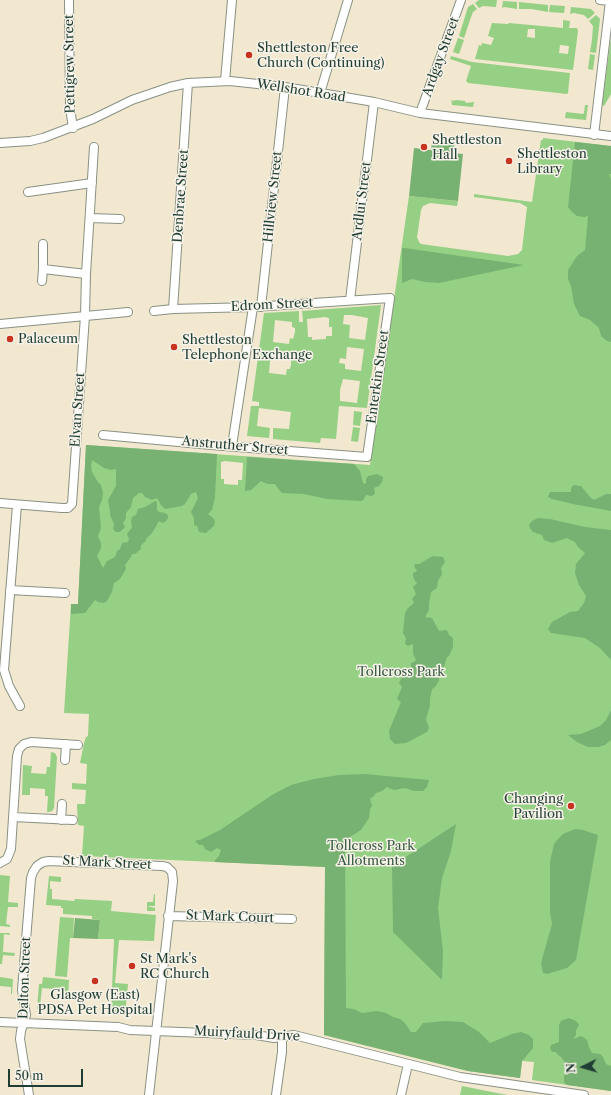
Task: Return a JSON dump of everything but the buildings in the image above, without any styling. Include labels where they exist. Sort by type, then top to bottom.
[{"type":"street","name":"Pettigrew Street","points":[[69,0],[70,108],[73,128]]},
{"type":"street","points":[[225,81],[232,0]]},
{"type":"street","points":[[320,93],[348,0]]},
{"type":"street","name":"Ardgay Street","points":[[420,113],[461,0]]},
{"type":"street","points":[[594,135],[611,1],[600,0]]},
{"type":"street","name":"Wellshot Road","points":[[0,143],[30,141],[43,138],[73,128],[132,100],[170,87],[188,83],[225,81],[241,81],[285,87],[374,102],[420,113],[611,136]]},
{"type":"street","name":"Denbrae Street","points":[[174,309],[188,83]]},
{"type":"street","name":"Hillview Street","points":[[232,446],[257,307],[285,87]]},
{"type":"street","name":"Ardlui Street","points":[[350,300],[374,102]]},
{"type":"street","name":"Elvan Street","points":[[17,505],[68,508],[72,504],[86,316],[86,274],[94,147]]},
{"type":"street","points":[[28,192],[92,183]]},
{"type":"street","points":[[90,218],[120,219]]},
{"type":"street","points":[[42,244],[42,281]]},
{"type":"street","points":[[43,269],[86,274]]},
{"type":"street","name":"Edrom Street","points":[[154,311],[174,309],[257,307],[390,298]]},
{"type":"street","name":"Enterkin Street","points":[[367,457],[390,298]]},
{"type":"street","points":[[0,324],[128,312]]},
{"type":"street","name":"Anstruther Street","points":[[103,435],[367,457]]},
{"type":"street","points":[[0,503],[17,505],[4,670],[9,686],[20,706]]},
{"type":"street","points":[[10,590],[64,594]]},
{"type":"street","points":[[2,862],[10,853],[17,756],[19,748],[24,744],[31,742],[78,745]]},
{"type":"street","points":[[65,760],[66,744]]},
{"type":"street","points":[[61,820],[62,804]]},
{"type":"street","points":[[13,817],[73,820]]},
{"type":"street","name":"St Mark Street","points":[[40,864],[49,861],[167,867],[172,872],[173,881],[168,916]]},
{"type":"street","name":"Dalton Street","points":[[28,1095],[20,1039],[26,1015],[22,990],[31,878],[35,869],[40,864]]},
{"type":"street","points":[[148,1095],[168,916]]},
{"type":"street","name":"St Mark Court","points":[[168,916],[292,919]]},
{"type":"street","name":"Muiryfauld Drive","points":[[0,1022],[118,1027],[143,1031],[156,1030],[256,1035],[274,1038],[294,1035],[460,1077],[533,1092],[584,1095]]},
{"type":"street","points":[[276,1095],[282,1052],[282,1037]]},
{"type":"street","points":[[401,1095],[408,1064]]},
{"type":"green space","points":[[479,0],[497,0],[496,7],[483,6],[479,8],[475,3]]},
{"type":"green space","points":[[503,1],[517,2],[517,9],[502,8]]},
{"type":"green space","points":[[519,2],[548,5],[548,12],[531,9],[519,9]]},
{"type":"green space","points":[[473,4],[477,9],[473,12],[464,38],[459,36],[468,7]]},
{"type":"green space","points":[[550,5],[565,6],[564,13],[549,12]]},
{"type":"green space","points":[[571,7],[591,9],[595,13],[588,19],[584,15],[574,13],[570,14]]},
{"type":"green space","points":[[596,15],[600,19],[596,53],[590,52],[593,26],[589,21]]},
{"type":"green space","points":[[563,20],[570,21],[569,28],[577,28],[578,31],[573,70],[475,59],[479,45],[481,46],[482,43],[491,45],[494,38],[488,36],[492,23],[563,28]],"holes":[[[528,29],[535,29],[535,38],[527,37]],[[560,45],[569,46],[568,54],[559,53]]]},
{"type":"green space","points":[[611,37],[611,94],[604,106],[602,105]]},
{"type":"green space","points":[[458,38],[464,40],[459,54],[453,52]]},
{"type":"green space","points":[[590,54],[595,55],[593,70],[588,69]]},
{"type":"green space","points":[[451,56],[472,62],[570,73],[568,93],[468,83],[466,81],[471,66],[450,59]]},
{"type":"green space","points":[[451,99],[452,101],[465,101],[466,103],[474,102],[473,107],[452,105]]},
{"type":"green space","points":[[585,105],[588,105],[586,120],[565,118],[566,112],[583,114]]},
{"type":"green space","name":"Tollcross Park","points":[[543,138],[611,146],[611,1091],[532,1080],[534,1062],[522,1061],[520,1078],[468,1071],[324,1035],[325,867],[82,856],[84,826],[78,825],[77,804],[85,804],[86,790],[72,789],[72,783],[86,784],[87,764],[80,763],[84,743],[86,737],[88,736],[89,714],[64,713],[71,604],[78,604],[86,445],[370,465],[409,196],[458,201],[457,206],[430,203],[423,206],[421,210],[417,237],[421,244],[508,256],[518,254],[522,250],[527,207],[520,203],[474,197],[474,194],[532,202],[541,140],[543,140]],"holes":[[[221,462],[243,463],[242,480],[238,480],[238,485],[224,484],[224,479],[221,479]]]},
{"type":"green space","points":[[575,142],[611,146],[611,174],[609,174],[611,179],[611,342],[607,341],[601,336],[599,328],[590,320],[580,316],[574,304],[571,286],[568,279],[568,270],[577,256],[585,250],[588,216],[577,216],[568,207]]},
{"type":"green space","points":[[432,143],[454,145],[453,153],[463,154],[458,201],[409,196],[414,148],[431,150]]},
{"type":"green space","points":[[402,248],[524,265],[439,283],[412,279],[402,283]]},
{"type":"green space","points":[[381,305],[367,408],[339,406],[336,439],[321,438],[320,443],[273,439],[273,428],[289,429],[291,412],[259,408],[257,426],[270,428],[269,438],[247,436],[251,406],[259,406],[259,402],[252,401],[264,313],[299,311],[299,322],[303,322],[302,311]],"holes":[[[344,315],[368,318],[365,340],[349,338],[350,325],[343,324]],[[329,318],[329,327],[332,327],[332,336],[326,336],[326,339],[312,340],[312,337],[308,337],[307,319]],[[275,320],[292,322],[292,327],[295,328],[295,332],[293,339],[290,338],[289,344],[273,342]],[[347,347],[364,349],[361,371],[345,369],[345,364],[339,363],[340,358],[346,359]],[[271,350],[288,352],[288,358],[291,358],[291,365],[290,369],[287,369],[286,375],[269,373]],[[343,379],[360,381],[357,403],[340,401],[340,390]]]},
{"type":"green space","points":[[354,411],[362,412],[360,426],[353,425]]},
{"type":"green space","points":[[353,427],[360,428],[358,442],[351,441]]},
{"type":"green space","points":[[86,445],[217,454],[215,497],[212,510],[208,514],[214,519],[215,522],[214,526],[206,533],[199,532],[197,526],[194,525],[194,518],[191,512],[198,498],[196,492],[191,494],[182,506],[165,509],[157,498],[152,500],[145,497],[142,493],[139,493],[133,498],[131,507],[126,513],[126,518],[123,523],[125,527],[120,532],[116,532],[113,529],[114,524],[110,515],[108,500],[116,486],[116,469],[111,470],[104,468],[92,460],[92,472],[101,485],[103,493],[99,507],[101,528],[98,536],[101,543],[101,548],[97,556],[103,568],[107,561],[115,557],[122,543],[128,542],[129,539],[127,534],[132,527],[132,517],[136,515],[138,509],[155,501],[157,502],[157,510],[168,515],[168,518],[163,523],[159,521],[146,541],[141,545],[141,549],[135,554],[132,554],[125,565],[126,569],[120,579],[114,583],[112,592],[107,601],[104,603],[95,600],[85,613],[71,614],[71,604],[78,604]]},
{"type":"green space","points":[[247,457],[354,464],[360,471],[363,483],[366,484],[366,479],[368,476],[377,474],[383,477],[379,486],[374,488],[375,493],[372,496],[366,495],[361,501],[327,499],[304,494],[282,493],[275,484],[267,484],[261,481],[251,490],[245,491]]},
{"type":"green space","points":[[574,485],[581,486],[594,500],[606,494],[611,494],[611,511],[573,504],[548,497],[550,492],[571,492],[571,488]]},
{"type":"green space","points":[[538,518],[550,519],[585,527],[611,530],[611,660],[600,648],[585,638],[551,633],[548,629],[552,622],[570,612],[578,611],[584,603],[586,596],[579,585],[575,573],[576,564],[585,553],[575,542],[567,538],[552,543],[544,540],[542,535],[533,532],[529,525],[532,521]]},
{"type":"green space","points":[[433,556],[443,557],[445,562],[441,568],[442,574],[438,581],[437,588],[431,592],[429,610],[425,617],[432,618],[439,631],[446,630],[448,632],[453,638],[453,647],[449,656],[447,657],[443,670],[439,673],[439,681],[432,689],[430,706],[426,719],[429,728],[427,732],[406,743],[395,744],[390,739],[389,731],[401,702],[397,699],[402,687],[399,683],[402,677],[405,675],[408,676],[411,669],[411,663],[416,660],[413,654],[413,644],[408,646],[405,644],[406,638],[403,633],[405,613],[414,603],[412,599],[416,594],[413,587],[417,583],[413,573],[417,571],[414,566],[415,564],[419,564]]},
{"type":"green space","points":[[611,710],[611,740],[605,745],[588,747],[577,742],[568,735],[581,734],[600,726],[606,720]]},
{"type":"green space","points":[[51,752],[55,753],[57,757],[54,808],[52,811],[47,812],[48,796],[45,796],[45,789],[30,788],[30,795],[22,795],[23,765],[32,766],[31,773],[46,774],[47,767],[50,767]]},
{"type":"green space","points":[[365,774],[429,780],[427,787],[423,791],[414,791],[405,788],[394,790],[387,787],[376,793],[370,798],[372,806],[370,809],[369,818],[361,830],[345,840],[346,1008],[354,1009],[362,1013],[377,1011],[386,1013],[400,1019],[405,1023],[411,1032],[416,1032],[423,1023],[445,1021],[463,1022],[479,1032],[490,1043],[521,1032],[529,1035],[533,1039],[533,1048],[522,1061],[520,1078],[468,1071],[324,1035],[325,867],[215,862],[221,850],[217,848],[211,852],[205,849],[203,845],[199,845],[195,841],[220,830],[272,795],[291,785],[339,775]]},
{"type":"green space","points":[[456,824],[451,851],[442,878],[438,908],[443,951],[442,980],[393,932],[392,866]]},
{"type":"green space","points":[[575,829],[598,835],[576,960],[567,968],[547,974],[543,973],[541,963],[552,924],[550,912],[550,862],[554,844],[563,834]]},
{"type":"green space","points":[[0,875],[10,876],[8,902],[18,903],[18,907],[8,907],[6,924],[10,925],[10,927],[0,926]]},
{"type":"green space","points":[[49,876],[61,877],[61,882],[50,881],[52,899],[74,901],[75,899],[112,901],[111,911],[156,915],[154,941],[119,940],[115,983],[128,984],[125,1015],[111,1014],[114,939],[98,939],[100,920],[92,919],[92,916],[63,914],[63,908],[61,908],[61,906],[46,905]]},
{"type":"green space","points":[[155,894],[155,906],[147,906],[147,902],[153,902]]},
{"type":"green space","points":[[147,906],[155,908],[155,911],[147,911]]},
{"type":"green space","points":[[60,917],[74,918],[73,938],[70,938],[67,977],[55,976]]},
{"type":"green space","points":[[75,918],[100,920],[98,939],[73,938]]},
{"type":"green space","points":[[0,933],[10,933],[9,935],[4,934],[3,952],[15,953],[14,956],[3,955],[2,964],[0,964]]},
{"type":"green space","points":[[0,977],[13,979],[12,994],[11,987],[0,986]]},
{"type":"green space","points":[[43,977],[69,980],[68,997],[65,997],[65,990],[42,988],[40,1006],[51,1007],[49,1010],[37,1009],[39,984],[42,984]]},
{"type":"green space","points":[[569,1018],[576,1021],[579,1025],[573,1039],[581,1036],[583,1037],[587,1040],[592,1053],[600,1054],[606,1064],[611,1066],[611,1091],[567,1085],[564,1082],[564,1076],[566,1073],[564,1061],[556,1052],[552,1052],[550,1048],[551,1045],[559,1042],[559,1025],[561,1021]]},
{"type":"green space","points":[[462,1086],[502,1094],[508,1095],[460,1095]]},
{"type":"place","name":"Shettleston Free Church (Continuing)","points":[[249,55]]},
{"type":"place","name":"Shettleston Hall","points":[[424,147]]},
{"type":"place","name":"Shettleston Library","points":[[509,161]]},
{"type":"place","name":"Palaceum","points":[[10,339]]},
{"type":"place","name":"Shettleston Telephone Exchange","points":[[174,347]]},
{"type":"place","name":"Changing Pavilion","points":[[571,806]]},
{"type":"place","name":"St Mark's RC Church","points":[[132,966]]},
{"type":"place","name":"Glasgow (East) PDSA Pet Hospital","points":[[95,981]]},
{"type":"park label","name":"Tollcross Park Allotments","points":[[371,854]]}]
